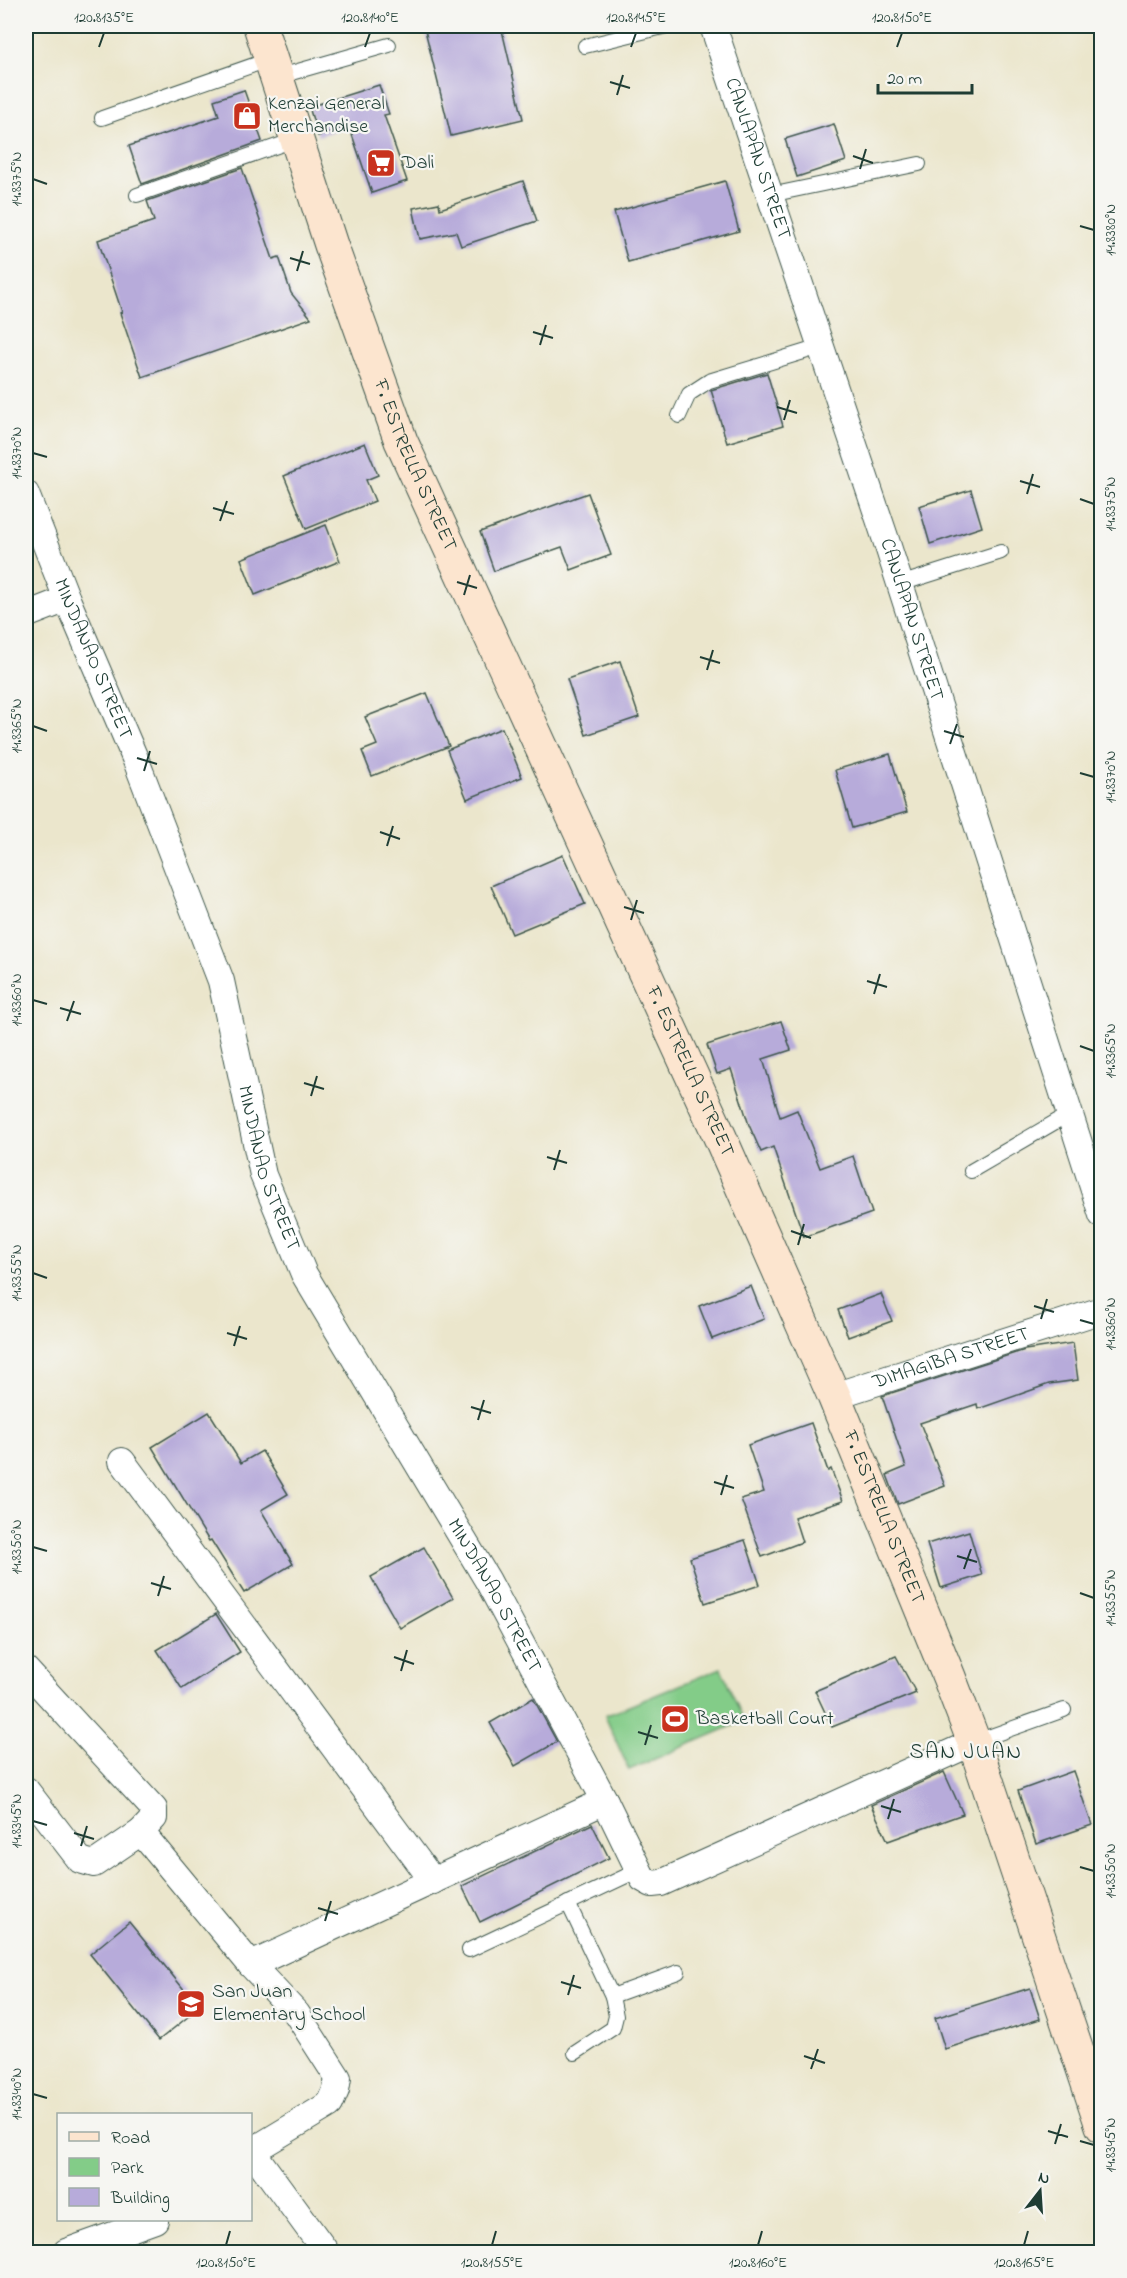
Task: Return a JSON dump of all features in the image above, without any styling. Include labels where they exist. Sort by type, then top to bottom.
[{"type":"main road","name":"F. ESTRELLA STREET","points":[[260,26],[331,245],[401,441],[720,1137],[834,1396],[974,1742],[1101,2126]]},
{"type":"street","name":"CANLAPAN STREET","points":[[713,26],[900,584],[1101,1215]]},
{"type":"street","name":"MINDANAO STREET","points":[[26,494],[67,599],[137,763],[221,981],[263,1175],[304,1274],[488,1581],[605,1801],[639,1870]]},
{"type":"street","points":[[26,615],[67,599]]},
{"type":"street","name":"DIMAGIBA STREET","points":[[834,1396],[1101,1310]]},
{"type":"street","points":[[123,1461],[433,1881]]},
{"type":"street","points":[[26,1670],[154,1809],[154,1818],[141,1832],[94,1864],[80,1860],[26,1790]]},
{"type":"street","points":[[639,1870],[644,1879],[652,1884],[661,1883],[974,1742]]},
{"type":"street","points":[[251,1965],[605,1801]]},
{"type":"street","points":[[141,1832],[251,1965],[297,2014],[338,2078],[330,2104],[252,2151]]},
{"type":"street","points":[[252,2153],[326,2253]]},
{"type":"street","points":[[66,2253],[152,2221]]},
{"type":"lane","points":[[585,46],[667,26]]},
{"type":"lane","points":[[102,118],[274,68],[389,45]]},
{"type":"lane","points":[[137,195],[297,139]]},
{"type":"lane","points":[[770,195],[919,164]]},
{"type":"lane","points":[[679,416],[689,394],[709,381],[820,347]]},
{"type":"lane","points":[[900,584],[1001,552]]},
{"type":"lane","points":[[971,1171],[1069,1114]]},
{"type":"lane","points":[[974,1742],[1064,1710]]},
{"type":"lane","points":[[469,1950],[639,1870]]},
{"type":"lane","points":[[568,1903],[612,1996],[616,2016],[613,2028],[576,2053]]},
{"type":"lane","points":[[612,1996],[678,1972]]},
{"type":"green space","name":"Basketball Court","points":[[721,1668],[744,1721],[629,1770],[605,1716]]},
{"type":"building","points":[[424,26],[501,26],[523,119],[451,136]]},
{"type":"building","points":[[379,85],[389,114],[384,115],[407,181],[372,193],[349,126],[318,136],[309,107]]},
{"type":"building","points":[[244,90],[262,141],[142,184],[129,146],[219,116],[214,100]]},
{"type":"building","points":[[834,124],[846,161],[797,177],[785,139]]},
{"type":"building","points":[[242,168],[273,259],[279,257],[291,293],[311,318],[142,377],[98,240],[154,221],[147,201]]},
{"type":"building","points":[[523,181],[537,221],[461,246],[456,232],[420,239],[413,208],[439,203],[440,209]]},
{"type":"building","points":[[725,181],[739,231],[628,262],[614,212]]},
{"type":"building","points":[[767,373],[783,426],[727,443],[711,390]]},
{"type":"building","points":[[365,443],[378,475],[366,480],[375,501],[306,529],[284,476]]},
{"type":"building","points":[[971,490],[982,527],[930,544],[919,506]]},
{"type":"building","points":[[588,493],[611,555],[571,570],[562,547],[494,571],[480,532]]},
{"type":"building","points":[[326,525],[340,561],[255,595],[241,559]]},
{"type":"building","points":[[620,661],[639,717],[586,735],[567,679]]},
{"type":"building","points":[[427,693],[449,746],[372,776],[362,751],[377,745],[365,717]]},
{"type":"building","points":[[502,728],[522,777],[467,799],[447,750]]},
{"type":"building","points":[[890,754],[907,812],[852,828],[835,770]]},
{"type":"building","points":[[563,855],[585,904],[512,934],[491,886]]},
{"type":"building","points":[[781,1021],[791,1050],[763,1059],[780,1117],[797,1110],[820,1168],[853,1156],[872,1213],[804,1237],[773,1147],[761,1152],[749,1125],[731,1069],[717,1074],[707,1045]]},
{"type":"building","points":[[751,1286],[764,1319],[712,1339],[699,1306]]},
{"type":"building","points":[[881,1294],[892,1321],[848,1337],[838,1310]]},
{"type":"building","points":[[1073,1343],[1078,1380],[1049,1384],[978,1409],[977,1404],[920,1423],[945,1486],[898,1504],[887,1475],[906,1467],[882,1396],[1025,1350]]},
{"type":"building","points":[[209,1412],[241,1463],[262,1451],[288,1494],[261,1510],[293,1564],[244,1593],[211,1540],[209,1541],[152,1447]]},
{"type":"building","points":[[811,1423],[828,1471],[831,1469],[843,1501],[794,1517],[802,1542],[762,1557],[741,1499],[764,1492],[748,1445]]},
{"type":"building","points":[[969,1531],[982,1575],[941,1588],[927,1544]]},
{"type":"building","points":[[745,1540],[760,1585],[705,1603],[690,1558]]},
{"type":"building","points":[[424,1547],[453,1598],[400,1628],[371,1577]]},
{"type":"building","points":[[216,1614],[240,1652],[182,1689],[157,1650]]},
{"type":"building","points":[[896,1656],[916,1693],[832,1727],[815,1691]]},
{"type":"building","points":[[533,1698],[557,1742],[515,1766],[490,1723]]},
{"type":"building","points":[[1073,1771],[1092,1825],[1036,1844],[1018,1791]]},
{"type":"building","points":[[944,1772],[963,1814],[888,1841],[871,1805]]},
{"type":"building","points":[[592,1824],[609,1858],[480,1922],[462,1886]]},
{"type":"building","points":[[129,1922],[199,2008],[159,2040],[90,1954]]},
{"type":"building","points":[[1030,1988],[1040,2019],[945,2049],[935,2018]]},
{"type":"place","name":"Kenzai General Merchandise","points":[[247,116]]},
{"type":"place","name":"Dali","points":[[381,163]]},
{"type":"place","name":"Basketball Court","points":[[675,1719]]},
{"type":"place","name":"San Juan Elementary School","points":[[191,2004]]},
{"type":"district","name":"SAN JUAN","points":[[966,1753]]}]
